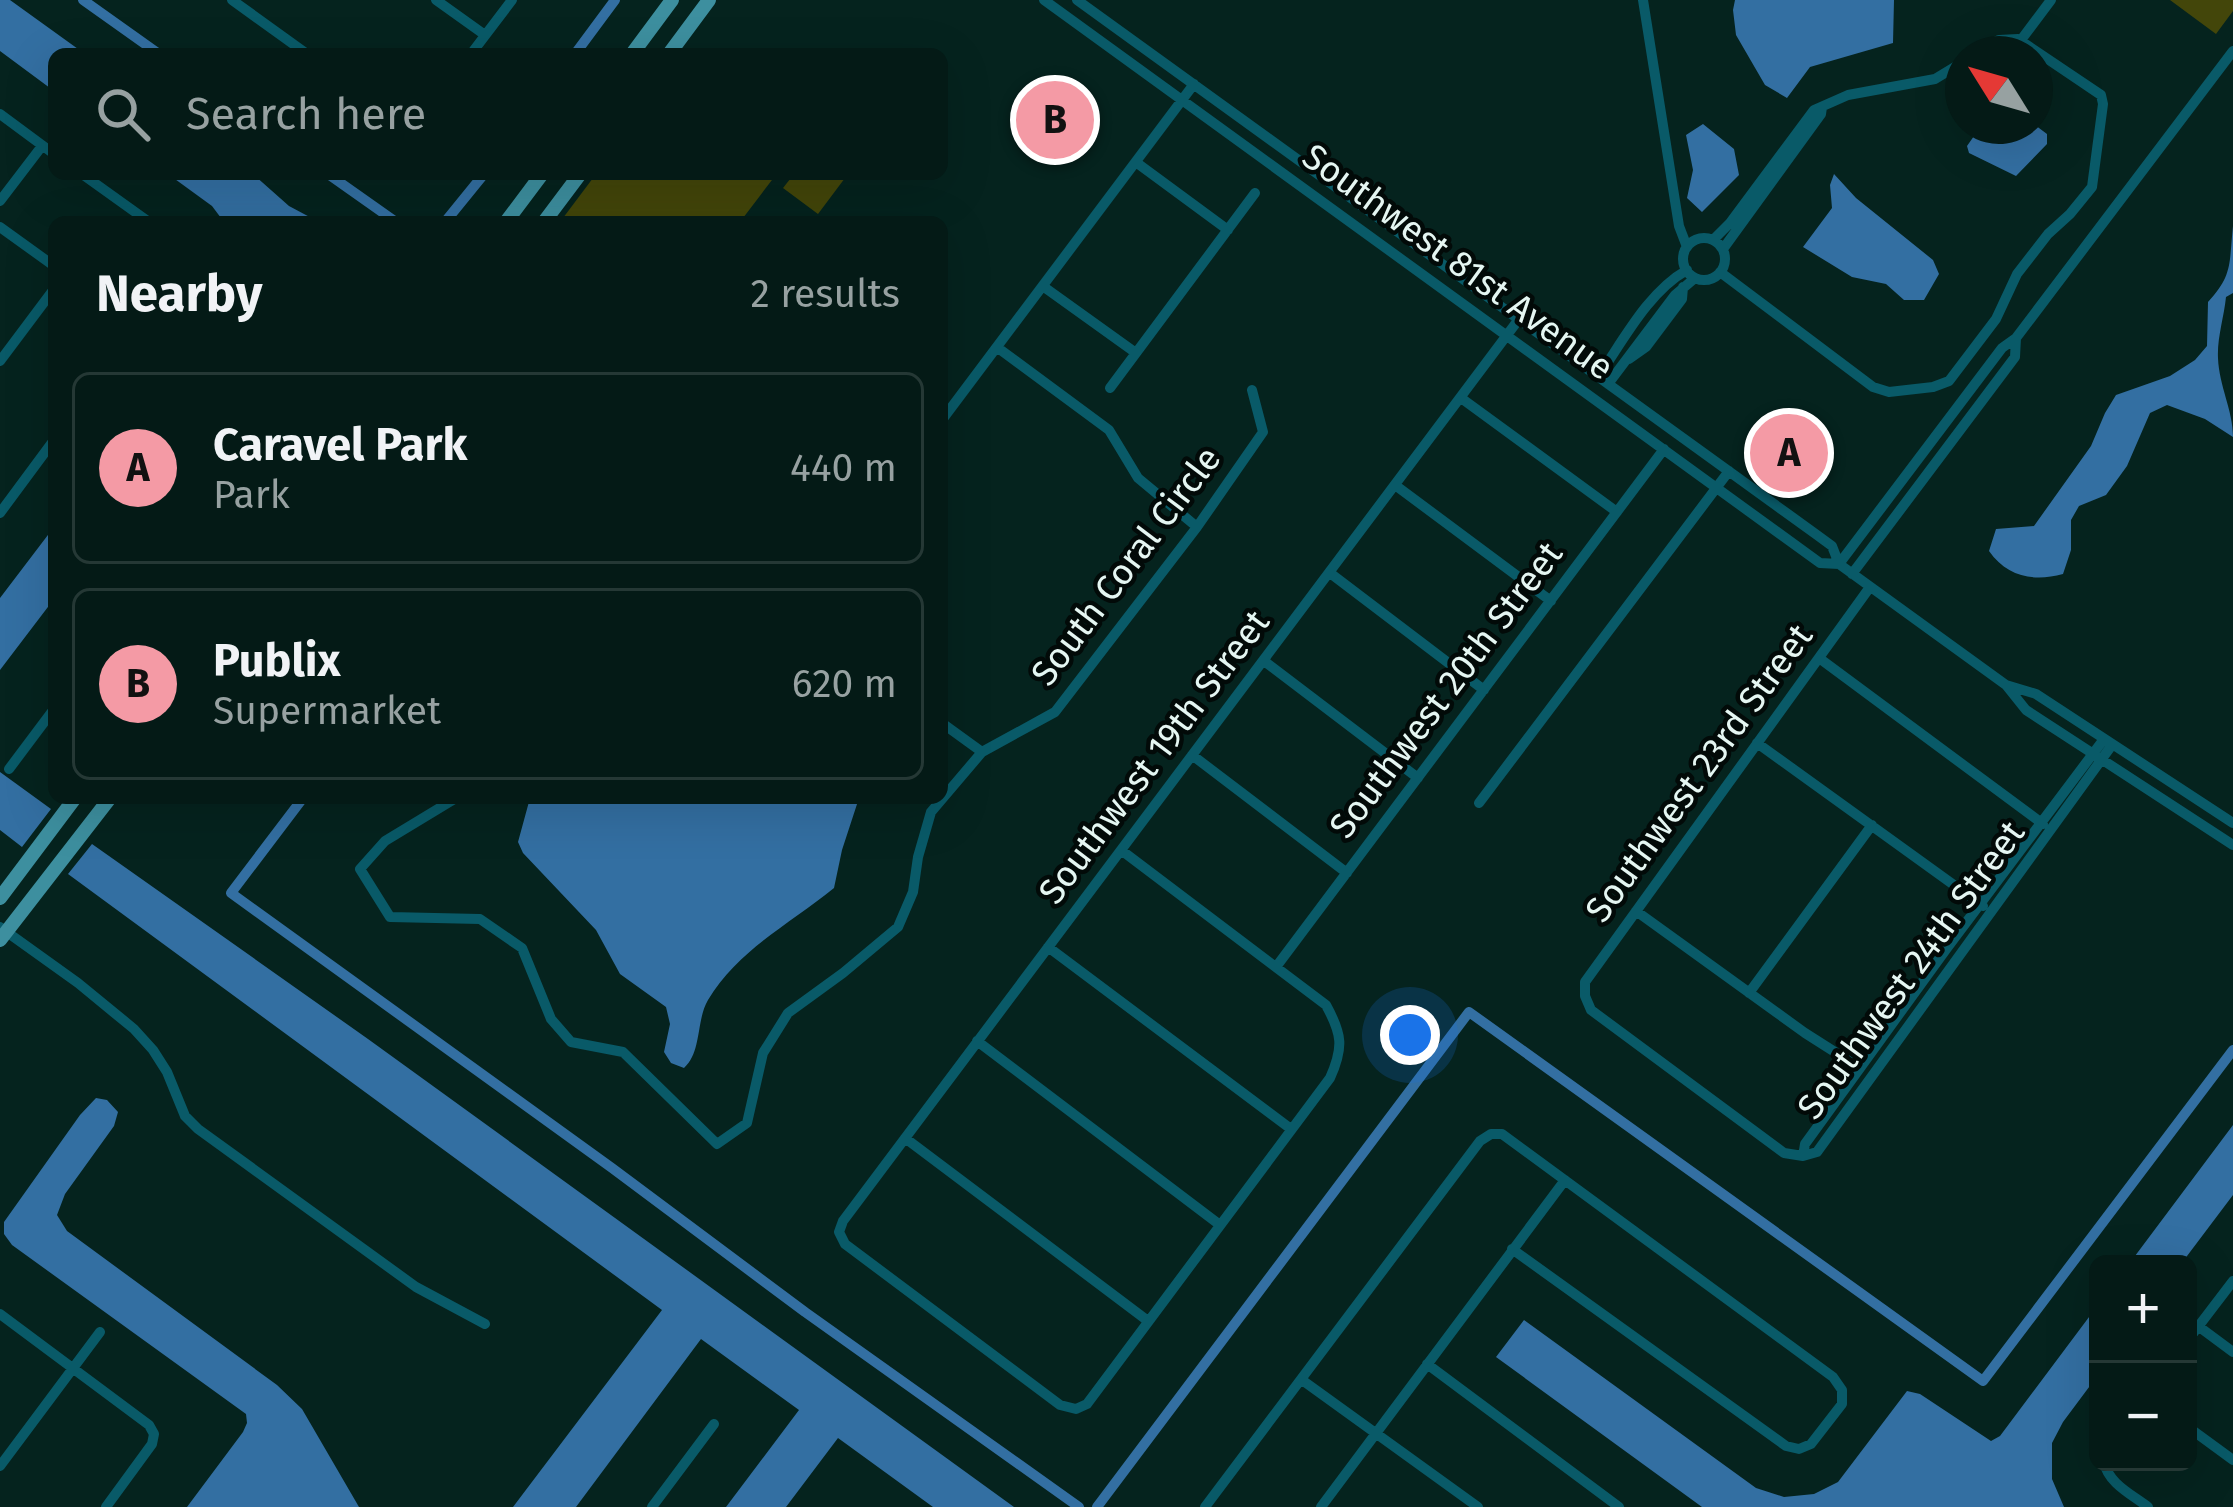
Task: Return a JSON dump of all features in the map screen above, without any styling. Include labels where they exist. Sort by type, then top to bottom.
[{"type":"main road","points":[[636,48],[672,0]]},
{"type":"main road","points":[[673,48],[709,0]]},
{"type":"main road","points":[[510,216],[538,180]]},
{"type":"main road","points":[[548,216],[576,180]]},
{"type":"main road","points":[[0,898],[71,804]]},
{"type":"main road","points":[[1,933],[105,804]]},
{"type":"street","points":[[232,0],[299,48]]},
{"type":"street","points":[[436,0],[485,35]]},
{"type":"street","points":[[475,48],[512,0]]},
{"type":"street","name":"Southwest 81st Avenue","points":[[1044,0],[1820,563],[1839,564]]},
{"type":"street","name":"Southwest 81st Avenue","points":[[1078,0],[1832,546],[1839,564],[2006,685]]},
{"type":"street","points":[[1643,0],[1679,226],[1688,247]]},
{"type":"street","points":[[2024,36],[2050,0]]},
{"type":"street","points":[[1839,564],[2233,51]]},
{"type":"street","points":[[1720,272],[1873,387],[1889,392],[1934,387],[1949,380],[1996,319],[2018,274],[2092,187],[2101,94],[2053,62]]},
{"type":"street","points":[[1718,244],[1822,107],[1848,95],[1935,80],[1945,74]]},
{"type":"street","points":[[948,412],[1194,84]]},
{"type":"street","points":[[0,115],[48,150]]},
{"type":"street","points":[[0,201],[42,146]]},
{"type":"street","points":[[1137,163],[1228,230]]},
{"type":"street","points":[[90,180],[141,216]]},
{"type":"street","points":[[1110,388],[1256,193]]},
{"type":"street","points":[[0,226],[48,262]]},
{"type":"street","points":[[1691,274],[1683,257],[1688,247],[1701,238],[1718,244]]},
{"type":"street","points":[[1626,360],[1666,284],[1691,274],[1711,279],[1720,272],[1725,264],[1718,244]]},
{"type":"street","points":[[1603,381],[1652,313],[1691,274]]},
{"type":"street","points":[[1603,381],[1646,347],[1682,299],[1683,286]]},
{"type":"street","points":[[1044,287],[1136,353]]},
{"type":"street","points":[[0,361],[48,297]]},
{"type":"street","name":"Southwest 19th Street","points":[[1148,1321],[1087,1404],[1076,1409],[1060,1405],[845,1244],[839,1232],[976,1041],[1519,319]]},
{"type":"street","points":[[1852,574],[2015,357],[2016,338]]},
{"type":"street","points":[[998,348],[1109,430],[1138,478],[1198,527]]},
{"type":"street","name":"South Coral Circle","points":[[948,792],[982,752],[1054,712],[1198,527],[1263,432],[1252,390]]},
{"type":"street","points":[[1461,398],[1617,512]]},
{"type":"street","points":[[0,513],[48,448]]},
{"type":"street","name":"Southwest 20th Street","points":[[1276,967],[1664,449]]},
{"type":"street","points":[[1923,452],[1927,474]]},
{"type":"street","points":[[1479,803],[1729,471]]},
{"type":"street","points":[[1395,484],[1551,601]]},
{"type":"street","points":[[1330,573],[1484,690]]},
{"type":"street","name":"Southwest 23rd Street","points":[[1803,1156],[1784,1153],[1591,1010],[1585,982],[1870,587]]},
{"type":"street","points":[[1819,658],[2045,825]]},
{"type":"street","points":[[1264,661],[1418,778]]},
{"type":"street","points":[[2006,685],[2036,694],[2233,823]]},
{"type":"street","points":[[2006,685],[2026,710],[2230,840]]},
{"type":"street","points":[[948,727],[982,752]]},
{"type":"street","points":[[9,769],[48,728]]},
{"type":"street","name":"Southwest 24th Street","points":[[1985,907],[1817,1152],[1803,1156],[1805,1144],[1860,1068],[2108,742]]},
{"type":"street","points":[[1757,743],[1985,907]]},
{"type":"street","points":[[1192,755],[1347,873]]},
{"type":"street","name":"South Coral Circle","points":[[446,804],[386,841],[360,869],[389,917],[480,919],[522,948],[550,1018],[571,1042],[623,1052],[717,1144],[747,1123],[763,1053],[788,1013],[898,927],[913,892],[931,812],[938,804]]},
{"type":"street","points":[[1749,993],[1872,825]]},
{"type":"street","points":[[905,1138],[1148,1321],[1220,1226],[1330,1078],[1339,1058],[1336,1023],[1326,1005],[1120,850]]},
{"type":"street","points":[[1636,911],[1860,1068]]},
{"type":"street","points":[[1,933],[78,983],[134,1029],[153,1050],[185,1116],[198,1129],[416,1287],[485,1324]]},
{"type":"street","points":[[1048,947],[1291,1129]]},
{"type":"street","points":[[976,1041],[1220,1226]]},
{"type":"street","points":[[1205,1507],[1480,1141],[1491,1134],[1502,1135],[1833,1377],[1842,1390],[1842,1404],[1811,1444],[1786,1447],[1512,1249]]},
{"type":"street","points":[[1321,1507],[1565,1180]]},
{"type":"street","points":[[2233,1281],[2198,1326],[2233,1352]]},
{"type":"street","points":[[0,1314],[149,1425],[154,1434],[152,1444],[106,1507]]},
{"type":"street","points":[[0,1466],[100,1332]]},
{"type":"street","points":[[1427,1364],[1618,1507]]},
{"type":"street","points":[[1302,1380],[1478,1507]]},
{"type":"street","points":[[652,1507],[714,1424]]},
{"type":"street","points":[[2197,1434],[2233,1460]]},
{"type":"street","points":[[2106,1471],[2148,1507]]},
{"type":"shaded area","points":[[2170,0],[2233,0],[2233,11],[2216,34]]},
{"type":"shaded area","points":[[592,180],[772,180],[745,216],[564,216]]},
{"type":"shaded area","points":[[789,180],[844,180],[818,214],[783,188]]},
{"type":"water","points":[[0,0],[10,0],[77,48],[48,48],[48,87],[0,51]]},
{"type":"water","points":[[1735,0],[1894,0],[1893,43],[1810,67],[1787,98],[1765,85],[1736,35]]},
{"type":"water","points":[[1703,124],[1734,149],[1739,175],[1702,212],[1687,198],[1693,170],[1686,135]]},
{"type":"water","points":[[2047,144],[2016,176],[1969,153],[1967,146]]},
{"type":"water","points":[[1834,174],[1856,198],[1933,260],[1939,274],[1924,300],[1904,300],[1886,284],[1852,277],[1803,247],[1832,208]]},
{"type":"water","points":[[176,180],[260,180],[308,216],[220,216]]},
{"type":"water","points":[[2233,226],[2233,293],[2226,297],[2218,350],[2233,437],[2205,419],[2167,405],[2150,413],[2127,466],[2106,495],[2079,506],[2071,520],[2071,550],[2063,574],[2032,577],[2004,567],[1989,551],[1996,529],[2034,526],[2091,446],[2116,395],[2170,376],[2207,346],[2208,302],[2226,276]]},
{"type":"water","points":[[48,535],[48,607],[0,670],[0,598]]},
{"type":"water","points":[[0,772],[51,809],[22,847],[0,830]]},
{"type":"water","points":[[528,804],[857,804],[834,888],[750,952],[721,982],[704,1008],[694,1053],[684,1068],[671,1063],[664,1052],[670,1024],[666,1007],[620,974],[596,930],[518,842]]},
{"type":"water","points":[[92,844],[1014,1507],[933,1507],[838,1438],[786,1507],[726,1507],[799,1410],[701,1339],[576,1507],[513,1507],[662,1310],[68,874]]},
{"type":"water","points":[[96,1098],[107,1100],[118,1112],[114,1126],[65,1194],[57,1215],[67,1231],[277,1385],[302,1409],[359,1507],[187,1507],[243,1432],[246,1414],[12,1245],[4,1234],[4,1222]]},
{"type":"water","points":[[2233,1125],[2233,1195],[2188,1255],[2136,1255]]},
{"type":"water","points":[[2089,1317],[2089,1387],[2052,1443],[2052,1479],[2064,1507],[1702,1507],[1496,1357],[1524,1320],[1756,1488],[1784,1497],[1814,1494],[1838,1482],[1907,1391],[1920,1394],[1991,1441],[2000,1436]]},
{"type":"waterway","points":[[83,0],[151,48]]},
{"type":"waterway","points":[[579,48],[615,0]]},
{"type":"waterway","points":[[336,180],[388,216]]},
{"type":"waterway","points":[[450,216],[479,180]]},
{"type":"waterway","points":[[298,804],[231,893],[1079,1507]]},
{"type":"waterway","points":[[1097,1507],[1469,1012],[1983,1381],[2233,1050]]},
{"type":"place","name":"Publix","points":[[1055,120]]},
{"type":"place","name":"Caravel Park","points":[[1789,453]]}]
